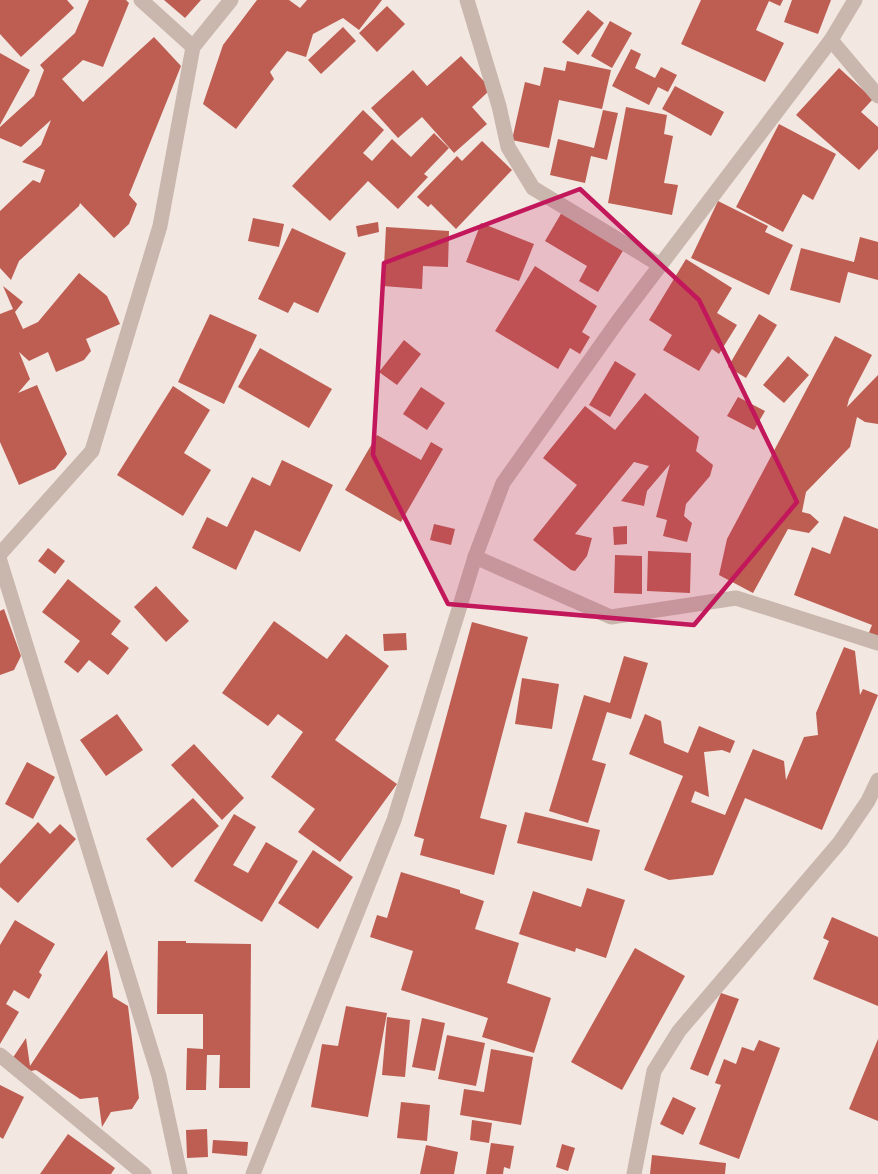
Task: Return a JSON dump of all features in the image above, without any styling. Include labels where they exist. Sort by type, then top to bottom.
[{"type":"street","points":[[141,0],[193,47]]},
{"type":"street","points":[[0,554],[93,452],[160,226],[193,47],[231,0]]},
{"type":"street","points":[[467,0],[499,106],[508,147],[533,188],[660,265]]},
{"type":"street","points":[[253,1174],[394,820],[475,557],[503,483],[660,265],[831,40],[855,0]]},
{"type":"street","points":[[831,40],[878,96]]},
{"type":"street","points":[[475,557],[611,617],[736,598],[878,643]]},
{"type":"street","points":[[0,561],[159,1076],[180,1174]]},
{"type":"street","points":[[634,1174],[654,1071],[679,1030],[840,842],[868,801],[878,780]]},
{"type":"street","points":[[0,1055],[144,1174]]},
{"type":"highlighted area","points":[[580,189],[699,300],[797,502],[694,625],[448,604],[373,455],[384,263]]},
{"type":"building","points":[[0,0],[67,0],[74,8],[21,57],[0,34]]},
{"type":"building","points":[[89,0],[126,0],[129,3],[103,67],[83,60],[62,79],[83,102],[154,37],[181,66],[129,195],[137,204],[129,224],[114,238],[80,203],[19,261],[11,280],[0,268],[0,211],[33,180],[40,183],[45,170],[22,162],[41,145],[51,120],[21,147],[0,138],[0,127],[34,96],[44,70],[40,65],[75,33]]},
{"type":"building","points":[[164,0],[201,0],[185,18]]},
{"type":"building","points":[[257,0],[289,0],[300,8],[307,0],[382,0],[359,30],[343,18],[313,34],[306,57],[287,51],[270,72],[274,79],[236,129],[203,104],[223,45]]},
{"type":"building","points":[[701,0],[783,0],[780,6],[769,1],[756,30],[784,43],[765,82],[681,44]]},
{"type":"building","points":[[792,0],[831,0],[818,34],[784,22]]},
{"type":"building","points":[[387,6],[405,24],[377,52],[359,33]]},
{"type":"building","points":[[588,10],[604,23],[578,55],[562,42]]},
{"type":"building","points":[[610,21],[632,33],[612,68],[591,56]]},
{"type":"building","points":[[343,27],[356,41],[321,74],[308,60]]},
{"type":"building","points":[[631,49],[641,54],[635,68],[655,78],[661,67],[677,75],[668,92],[658,87],[649,105],[612,86]]},
{"type":"building","points":[[0,53],[30,70],[0,125]]},
{"type":"building","points":[[461,56],[491,89],[472,107],[487,124],[454,153],[422,117],[398,138],[371,108],[413,70],[427,86]]},
{"type":"building","points":[[567,61],[611,70],[602,109],[559,100],[549,148],[512,140],[525,82],[540,86],[544,67],[565,71]]},
{"type":"building","points":[[839,68],[873,99],[861,112],[878,127],[878,149],[859,170],[796,115]]},
{"type":"building","points":[[675,86],[724,112],[711,136],[662,109]]},
{"type":"building","points":[[626,107],[667,115],[664,134],[673,136],[664,183],[678,185],[672,215],[608,203]]},
{"type":"building","points":[[363,110],[384,130],[363,153],[372,161],[392,139],[411,157],[434,133],[449,148],[424,174],[428,177],[398,209],[368,181],[330,221],[292,186]]},
{"type":"building","points":[[603,110],[618,113],[607,160],[591,156],[585,183],[550,175],[558,139],[594,148]]},
{"type":"building","points":[[779,124],[836,154],[813,200],[803,194],[783,232],[736,207]]},
{"type":"building","points":[[482,141],[512,170],[456,229],[431,204],[428,207],[417,197],[457,156],[462,161]]},
{"type":"building","points":[[718,201],[768,226],[765,232],[793,245],[769,295],[691,258]]},
{"type":"building","points":[[562,212],[624,249],[598,292],[579,281],[587,266],[545,241]]},
{"type":"building","points":[[253,218],[284,224],[279,247],[248,241]]},
{"type":"building","points":[[378,222],[379,232],[358,237],[356,226]]},
{"type":"building","points":[[481,223],[534,244],[519,281],[466,262]]},
{"type":"building","points":[[386,227],[449,231],[448,267],[423,266],[422,289],[383,286]]},
{"type":"building","points":[[292,228],[346,253],[318,313],[294,302],[288,313],[258,299]]},
{"type":"building","points":[[860,237],[878,242],[878,280],[848,272],[840,303],[790,290],[801,248],[854,262]]},
{"type":"building","points":[[686,259],[732,288],[717,313],[737,325],[719,354],[712,349],[699,371],[663,350],[672,335],[649,320]]},
{"type":"building","points":[[535,266],[597,306],[582,332],[590,337],[580,354],[570,348],[558,369],[495,331]]},
{"type":"building","points":[[79,273],[107,296],[120,324],[86,339],[91,351],[84,360],[56,372],[48,352],[29,361],[19,352],[30,379],[18,393],[37,385],[67,454],[55,469],[19,485],[0,442],[0,314],[13,309],[3,286],[23,302],[15,312],[23,329],[38,322]]},
{"type":"building","points":[[210,314],[257,335],[224,404],[178,382]]},
{"type":"building","points":[[759,314],[777,325],[746,378],[728,367]]},
{"type":"building","points":[[835,336],[872,355],[847,407],[878,375],[878,424],[865,422],[857,417],[850,447],[806,492],[802,512],[810,514],[819,522],[809,533],[788,529],[753,593],[719,575],[727,539]]},
{"type":"building","points":[[404,340],[421,354],[397,385],[379,372]]},
{"type":"building","points":[[260,348],[332,389],[309,428],[238,387]]},
{"type":"building","points":[[788,356],[809,375],[784,403],[763,385]]},
{"type":"building","points":[[615,361],[636,374],[610,417],[589,405]]},
{"type":"building","points":[[173,386],[210,410],[184,453],[211,470],[183,516],[117,475]]},
{"type":"building","points":[[421,387],[445,403],[427,430],[403,414]]},
{"type":"building","points":[[645,393],[699,437],[696,451],[713,465],[710,476],[686,504],[684,516],[692,523],[687,542],[663,536],[667,520],[656,517],[670,464],[647,491],[644,506],[621,501],[649,466],[634,462],[575,534],[592,538],[587,556],[575,571],[571,570],[533,540],[577,485],[543,458],[585,406],[615,430]]},
{"type":"building","points":[[738,397],[765,411],[754,430],[727,416]]},
{"type":"building","points":[[377,435],[421,460],[431,442],[443,449],[401,522],[345,490]]},
{"type":"building","points":[[282,460],[333,485],[300,552],[255,530],[236,570],[192,548],[207,517],[227,527],[252,477],[270,486]]},
{"type":"building","points":[[844,516],[878,529],[878,638],[868,635],[872,625],[794,595],[812,547],[830,554]]},
{"type":"building","points":[[434,524],[455,529],[451,545],[430,540]]},
{"type":"building","points":[[627,526],[627,544],[614,545],[613,527]]},
{"type":"building","points":[[48,548],[65,561],[55,574],[38,561]]},
{"type":"building","points":[[648,551],[691,553],[690,593],[647,591]]},
{"type":"building","points":[[615,555],[642,556],[642,594],[614,593]]},
{"type":"building","points":[[68,579],[121,621],[111,634],[129,648],[108,675],[89,660],[78,673],[64,662],[80,641],[42,612]]},
{"type":"building","points":[[156,586],[189,621],[166,642],[134,607]]},
{"type":"building","points":[[4,609],[21,656],[14,670],[0,675],[0,611]]},
{"type":"building","points":[[274,621],[327,659],[346,634],[389,666],[335,740],[397,784],[340,862],[298,832],[315,809],[271,777],[303,732],[278,714],[268,726],[222,693]]},
{"type":"building","points":[[472,622],[528,637],[480,818],[507,825],[494,875],[420,855],[424,839],[414,836]]},
{"type":"building","points":[[406,633],[407,650],[384,651],[383,634]]},
{"type":"building","points":[[844,647],[855,651],[860,695],[863,689],[878,695],[822,830],[745,798],[713,875],[669,880],[644,870],[683,776],[629,754],[645,714],[661,721],[664,743],[688,753],[699,726],[735,741],[730,753],[722,750],[704,752],[709,797],[695,791],[691,802],[725,815],[753,749],[784,761],[786,780],[804,737],[818,735],[816,713]]},
{"type":"building","points":[[624,656],[648,663],[631,719],[607,712],[592,760],[606,764],[588,823],[549,811],[584,695],[610,703]]},
{"type":"building","points":[[522,678],[559,684],[552,729],[515,724]]},
{"type":"building","points":[[117,714],[143,750],[106,776],[80,740]]},
{"type":"building","points":[[194,744],[244,798],[222,820],[171,765]]},
{"type":"building","points":[[27,762],[55,777],[33,819],[5,804]]},
{"type":"building","points":[[193,798],[219,826],[172,868],[146,839]]},
{"type":"building","points":[[525,812],[600,830],[592,861],[517,843]]},
{"type":"building","points":[[234,814],[256,827],[233,865],[248,873],[266,842],[298,861],[262,922],[194,881]]},
{"type":"building","points":[[38,822],[50,834],[60,824],[76,839],[18,903],[0,887],[0,864]]},
{"type":"building","points":[[313,850],[353,877],[318,929],[278,903]]},
{"type":"building","points":[[401,872],[460,890],[460,893],[484,901],[475,929],[519,943],[507,983],[551,998],[534,1053],[482,1037],[488,1018],[401,990],[413,951],[370,937],[377,915],[387,918]]},
{"type":"building","points":[[587,888],[625,900],[606,958],[576,948],[575,952],[519,934],[533,891],[581,907]]},
{"type":"building","points":[[832,917],[878,937],[878,1006],[813,979],[829,941],[823,938]]},
{"type":"building","points":[[15,920],[55,944],[39,972],[42,975],[29,999],[14,990],[6,1004],[19,1012],[0,1044],[0,945]]},
{"type":"building","points":[[158,941],[251,944],[250,1088],[219,1088],[220,1055],[207,1055],[206,1090],[186,1090],[187,1048],[203,1049],[203,1014],[157,1014]]},
{"type":"building","points":[[635,948],[685,976],[622,1090],[571,1062]]},
{"type":"building","points":[[107,950],[113,997],[128,1006],[139,1098],[132,1109],[111,1112],[102,1127],[98,1097],[80,1099],[36,1070],[31,1071],[12,1059],[26,1038],[30,1066]]},
{"type":"building","points":[[721,993],[739,999],[708,1076],[690,1069]]},
{"type":"building","points":[[346,1006],[387,1013],[368,1117],[311,1107],[322,1044],[338,1046]]},
{"type":"building","points":[[387,1017],[410,1020],[405,1077],[382,1075]]},
{"type":"building","points":[[422,1018],[445,1023],[435,1071],[412,1067]]},
{"type":"building","points":[[447,1035],[485,1043],[476,1086],[438,1079]]},
{"type":"building","points":[[878,1039],[878,1121],[849,1109]]},
{"type":"building","points":[[759,1040],[780,1048],[739,1159],[699,1144],[721,1085],[715,1083],[724,1059],[736,1064],[742,1047],[754,1051]]},
{"type":"building","points":[[491,1049],[533,1057],[521,1125],[460,1115],[464,1089],[484,1092]]},
{"type":"building","points":[[0,1085],[24,1097],[3,1139],[0,1137]]},
{"type":"building","points":[[673,1097],[696,1108],[683,1135],[660,1124]]},
{"type":"building","points":[[401,1102],[430,1105],[427,1141],[397,1138]]},
{"type":"building","points":[[472,1120],[492,1123],[489,1143],[470,1140]]},
{"type":"building","points":[[207,1129],[208,1157],[187,1158],[186,1130]]},
{"type":"building","points":[[68,1134],[115,1168],[111,1174],[40,1174]]},
{"type":"building","points":[[213,1140],[248,1142],[247,1156],[212,1153]]},
{"type":"building","points":[[491,1143],[514,1146],[510,1169],[504,1167],[503,1174],[486,1174]]},
{"type":"building","points":[[562,1144],[575,1148],[568,1171],[556,1167]]},
{"type":"building","points":[[426,1145],[458,1152],[454,1174],[420,1174]]},
{"type":"building","points":[[652,1155],[726,1163],[725,1174],[650,1174]]}]
